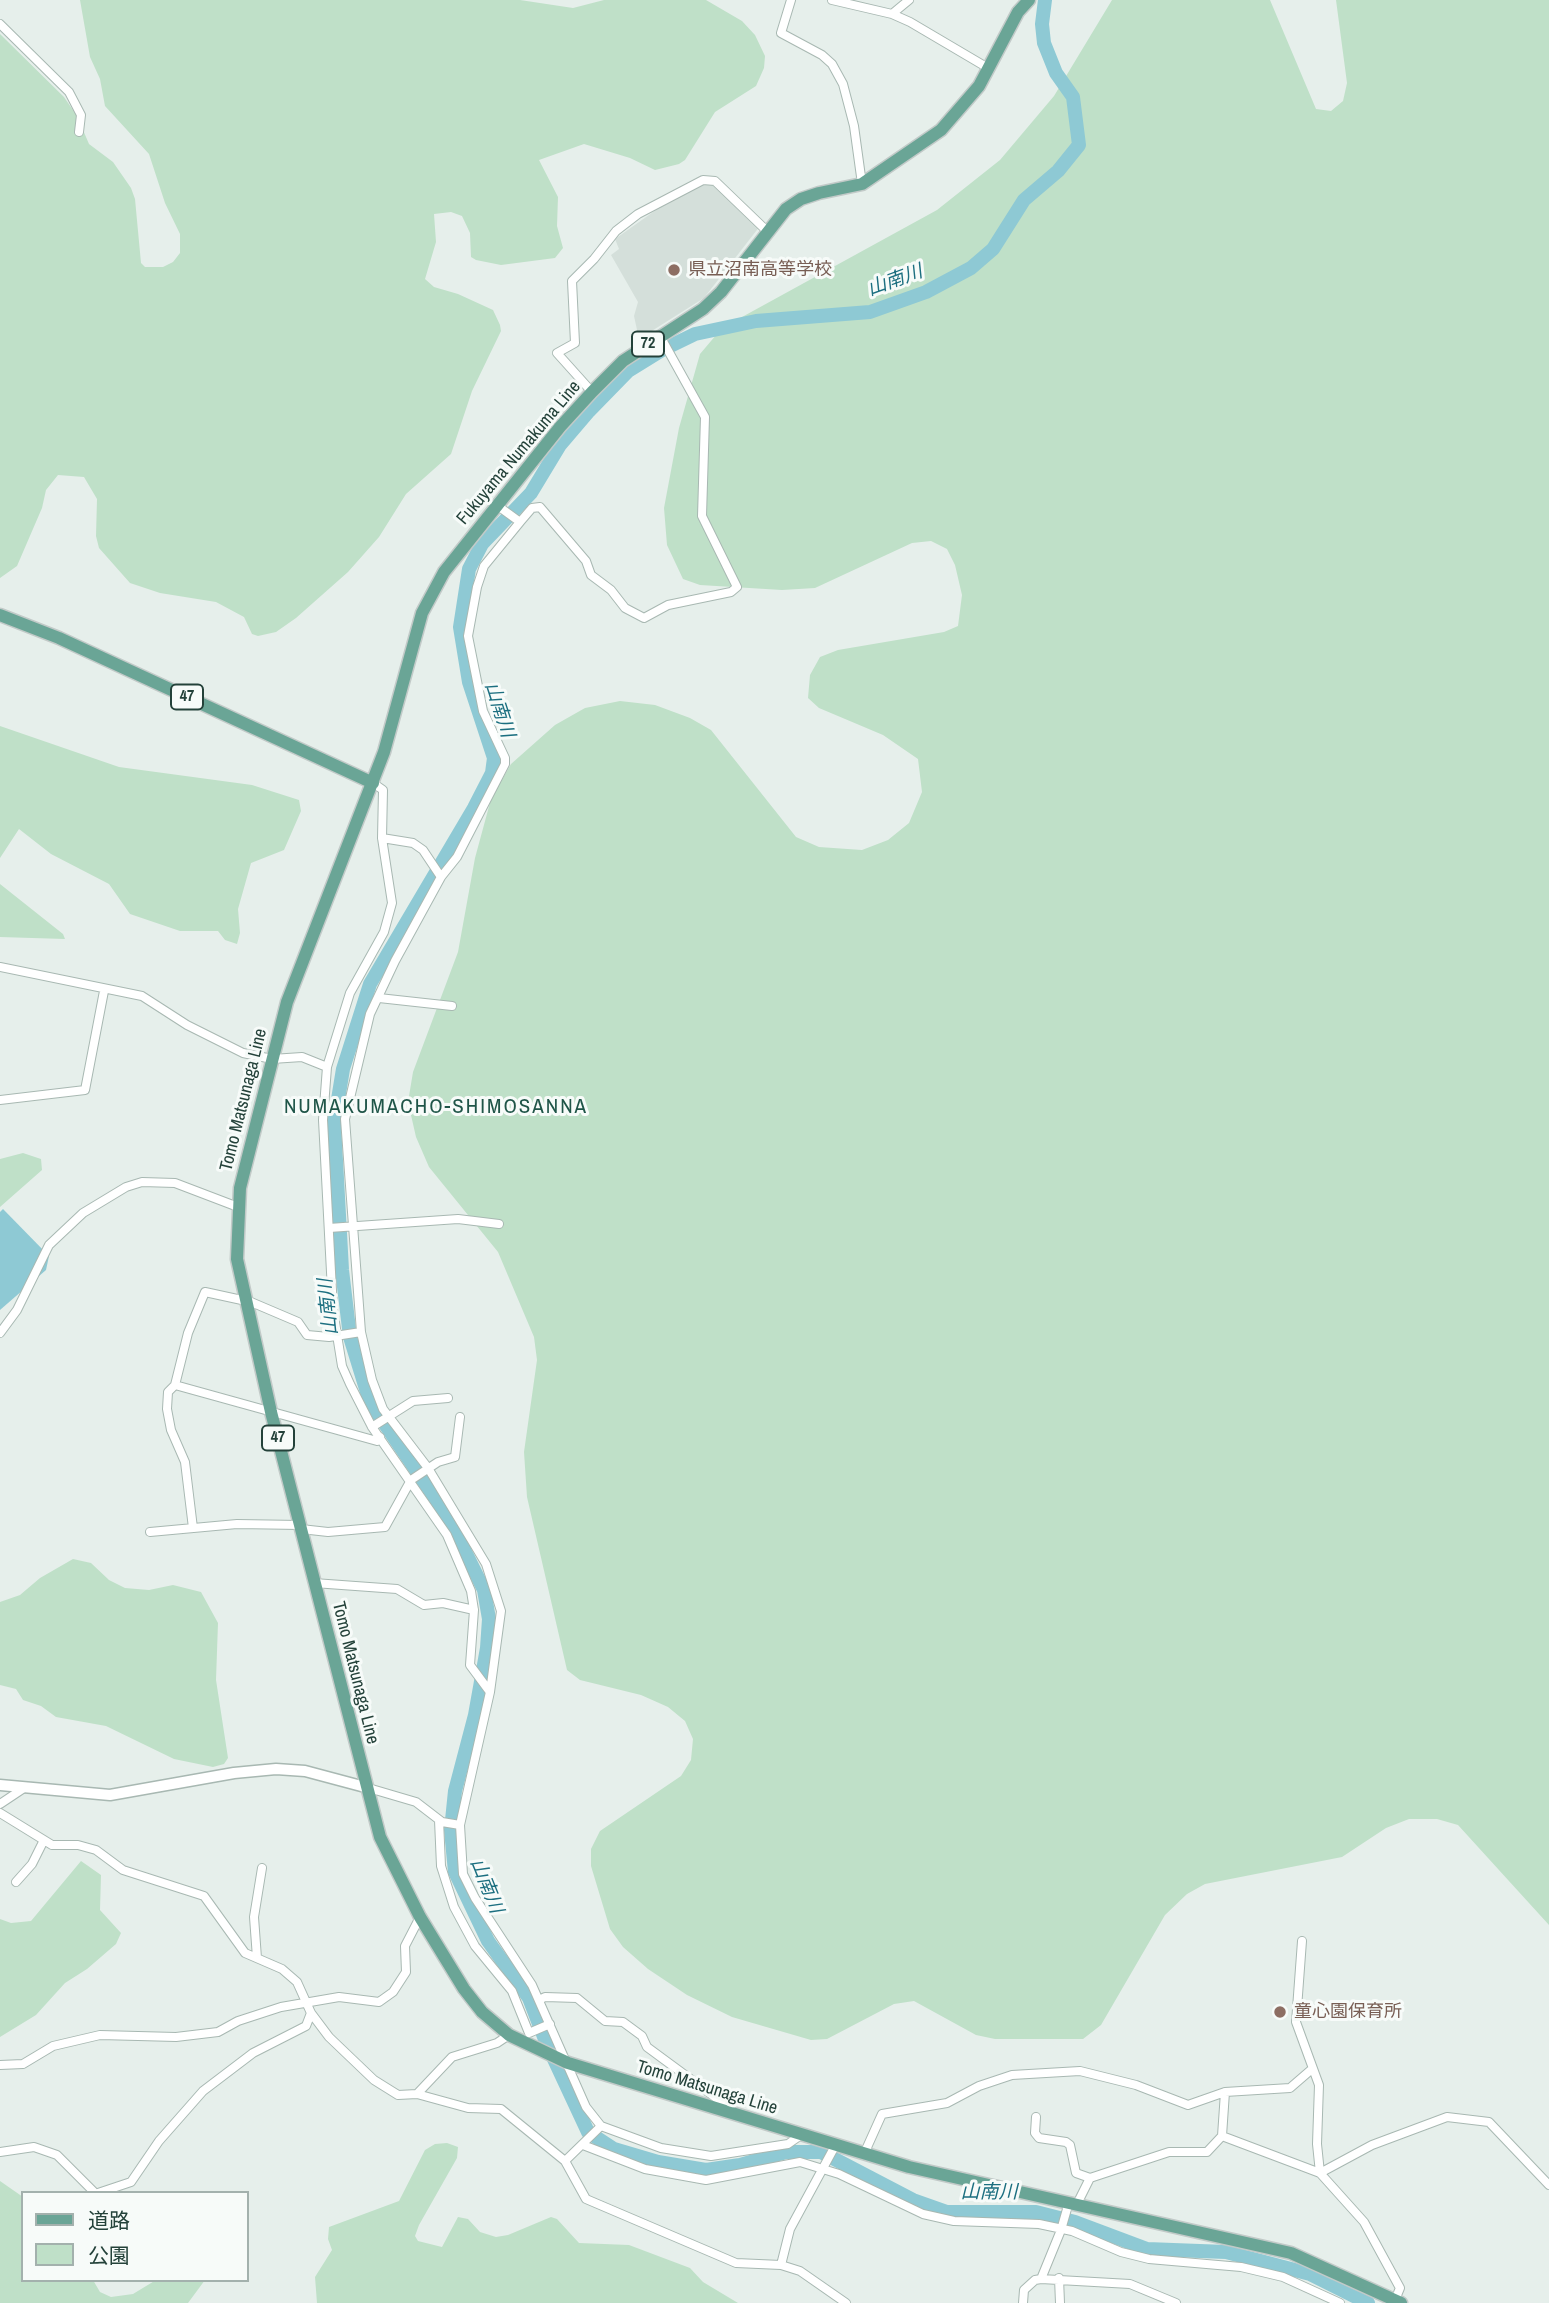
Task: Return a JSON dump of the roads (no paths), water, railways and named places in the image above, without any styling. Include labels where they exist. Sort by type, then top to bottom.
[{"type":"main road","name":"Fukuyama Numakuma Line","points":[[373,783],[422,614],[444,572],[502,509],[560,427],[623,361],[662,338],[703,309],[721,292],[786,209],[801,199],[862,184],[942,130],[973,94],[1018,12],[1028,0]]},
{"type":"main road","name":"47","points":[[0,615],[59,638],[373,783]]},
{"type":"main road","name":"Tomo Matsunaga Line","points":[[373,783],[309,939],[272,1059],[238,1207],[237,1259],[271,1412],[365,1787],[384,1847],[420,1917],[464,1989],[482,2012],[509,2035],[566,2062],[801,2135],[834,2149],[864,2154],[1071,2206],[1292,2253],[1398,2302]]},
{"type":"street","points":[[791,0],[781,33],[822,55],[832,64],[843,84],[854,127],[862,184]]},
{"type":"street","points":[[832,0],[892,14],[988,68]]},
{"type":"street","points":[[892,14],[909,0]]},
{"type":"street","points":[[0,24],[69,92],[81,115],[79,132]]},
{"type":"street","points":[[592,392],[557,353],[575,343],[572,281],[594,260],[615,232],[638,214],[703,180],[715,181],[767,231]]},
{"type":"street","points":[[662,338],[705,417],[702,516],[737,587],[731,592],[668,605],[643,618],[625,608],[611,590],[591,575],[586,561],[540,507],[532,508],[484,566],[468,635],[483,711],[505,758],[505,764],[457,857],[440,875],[370,1014],[345,1119],[346,1160],[360,1332],[372,1380],[388,1418],[426,1469],[486,1564],[501,1612],[489,1690],[458,1825],[463,1874],[475,1898],[539,2000],[586,2107],[600,2127],[661,2148],[711,2156],[788,2144],[801,2135]]},
{"type":"street","points":[[502,509],[519,522]]},
{"type":"street","points":[[373,783],[383,790],[382,838],[392,903],[391,917],[349,993],[327,1067],[323,1120],[338,1336],[342,1366],[380,1437],[413,1478],[447,1535],[471,1591],[474,1610],[470,1665],[489,1690]]},
{"type":"street","points":[[382,838],[413,843],[423,850],[440,875]]},
{"type":"street","points":[[0,967],[104,991],[142,996],[187,1025],[243,1053],[272,1059],[302,1056],[327,1067]]},
{"type":"street","points":[[0,1100],[85,1090],[104,991]]},
{"type":"street","points":[[379,998],[452,1006]]},
{"type":"street","points":[[0,1333],[16,1310],[49,1245],[83,1213],[126,1187],[142,1182],[174,1183],[238,1207]]},
{"type":"street","points":[[331,1228],[458,1219],[499,1224]]},
{"type":"street","points":[[193,1528],[185,1462],[171,1430],[167,1409],[168,1392],[174,1385],[188,1333],[205,1292],[245,1301],[298,1322],[307,1335],[338,1336],[360,1332]]},
{"type":"street","points":[[174,1385],[377,1441],[380,1437]]},
{"type":"street","points":[[375,1425],[413,1401],[448,1398]]},
{"type":"street","points":[[150,1532],[193,1528],[301,1527],[328,1532],[385,1527],[413,1478],[426,1469],[455,1457],[460,1417]]},
{"type":"street","points":[[314,1583],[397,1589],[424,1605],[443,1603],[474,1610]]},
{"type":"street","points":[[0,1785],[110,1795],[234,1773],[276,1769],[305,1771],[350,1780],[416,1802],[440,1821],[458,1825]]},
{"type":"street","points":[[0,1804],[24,1788]]},
{"type":"street","points":[[0,1814],[52,1844],[78,1845],[96,1850],[123,1870],[204,1896],[244,1953],[282,1969],[297,1982],[311,2014],[329,2037],[374,2080],[398,2095],[417,2094],[468,2108],[501,2109],[565,2161],[586,2199],[736,2263],[781,2265],[800,2271],[846,2303]]},
{"type":"street","points":[[440,1821],[441,1866],[454,1907],[475,1947],[512,1991],[529,2033],[548,2025]]},
{"type":"street","points":[[16,1882],[32,1864],[44,1840]]},
{"type":"street","points":[[257,1958],[254,1917],[262,1868]]},
{"type":"street","points":[[0,2065],[23,2064],[53,2046],[100,2035],[176,2037],[218,2032],[238,2021],[281,2007],[349,1997],[371,2003],[379,2002],[393,1992],[406,1972],[405,1946],[420,1917]]},
{"type":"street","points":[[1302,1941],[1296,2022],[1319,2085],[1317,2144],[1320,2173]]},
{"type":"street","points":[[539,2000],[545,1997],[577,1998],[605,2021],[623,2022],[642,2036],[647,2047],[723,2102],[725,2111]]},
{"type":"street","points":[[102,2191],[131,2182],[159,2141],[203,2091],[253,2053],[306,2026],[311,2014]]},
{"type":"street","points":[[417,2094],[452,2057],[497,2043],[509,2035]]},
{"type":"street","points":[[864,2154],[882,2114],[947,2104],[979,2085],[1012,2075],[1080,2071],[1136,2085],[1188,2105],[1225,2092],[1290,2088],[1312,2069]]},
{"type":"street","points":[[1041,2279],[1071,2206],[1090,2178],[1169,2152],[1208,2152],[1222,2136],[1225,2092]]},
{"type":"street","points":[[1036,2117],[1035,2133],[1039,2138],[1066,2142],[1070,2146],[1076,2173],[1090,2178]]},
{"type":"street","points":[[1320,2173],[1372,2145],[1447,2117],[1489,2122],[1549,2185]]},
{"type":"street","points":[[565,2161],[600,2127]]},
{"type":"street","points":[[1222,2136],[1320,2173],[1364,2222],[1400,2288],[1398,2302]]},
{"type":"street","points":[[585,2143],[645,2169],[684,2178],[718,2179],[800,2162],[839,2174],[907,2208],[940,2218],[1062,2227],[1121,2252],[1149,2259],[1241,2267],[1283,2277],[1340,2303]]},
{"type":"street","points":[[0,2152],[34,2147],[57,2155],[94,2191]]},
{"type":"street","points":[[781,2265],[790,2229],[826,2169],[834,2149]]},
{"type":"street","points":[[1059,2278],[1060,2303]]},
{"type":"street","points":[[1023,2303],[1024,2290],[1035,2280],[1059,2278],[1130,2284],[1160,2300],[1176,2303]]},
{"type":"water","points":[[3,1209],[49,1256],[46,1270],[0,1310],[0,1212]]},
{"type":"waterway","name":"山南川","points":[[1045,0],[1042,24],[1044,43],[1056,73],[1073,97],[1079,145],[1058,171],[1024,200],[993,249],[971,268],[926,292],[870,312],[756,321],[695,334],[662,350],[628,371],[589,411],[560,445],[531,493],[482,544],[469,569],[460,627],[469,682],[494,758],[492,773],[370,984],[343,1069],[334,1124],[342,1270],[350,1337],[370,1402],[448,1517],[484,1590],[489,1619],[487,1648],[475,1715],[455,1791],[451,1830],[455,1872],[488,1941],[529,1998],[546,2042],[588,2132],[614,2149],[658,2162],[706,2170],[740,2165],[786,2152],[821,2152],[913,2200],[947,2212],[1036,2212],[1075,2222],[1147,2249],[1226,2252],[1310,2274],[1368,2303]]},
{"type":"place","name":"県立沼南高等学校","points":[[674,270]]},
{"type":"place","name":"童心園保育所","points":[[1280,2012]]},
{"type":"district","name":"NUMAKUMACHO-SHIMOSANNA","points":[[436,1107]]}]
